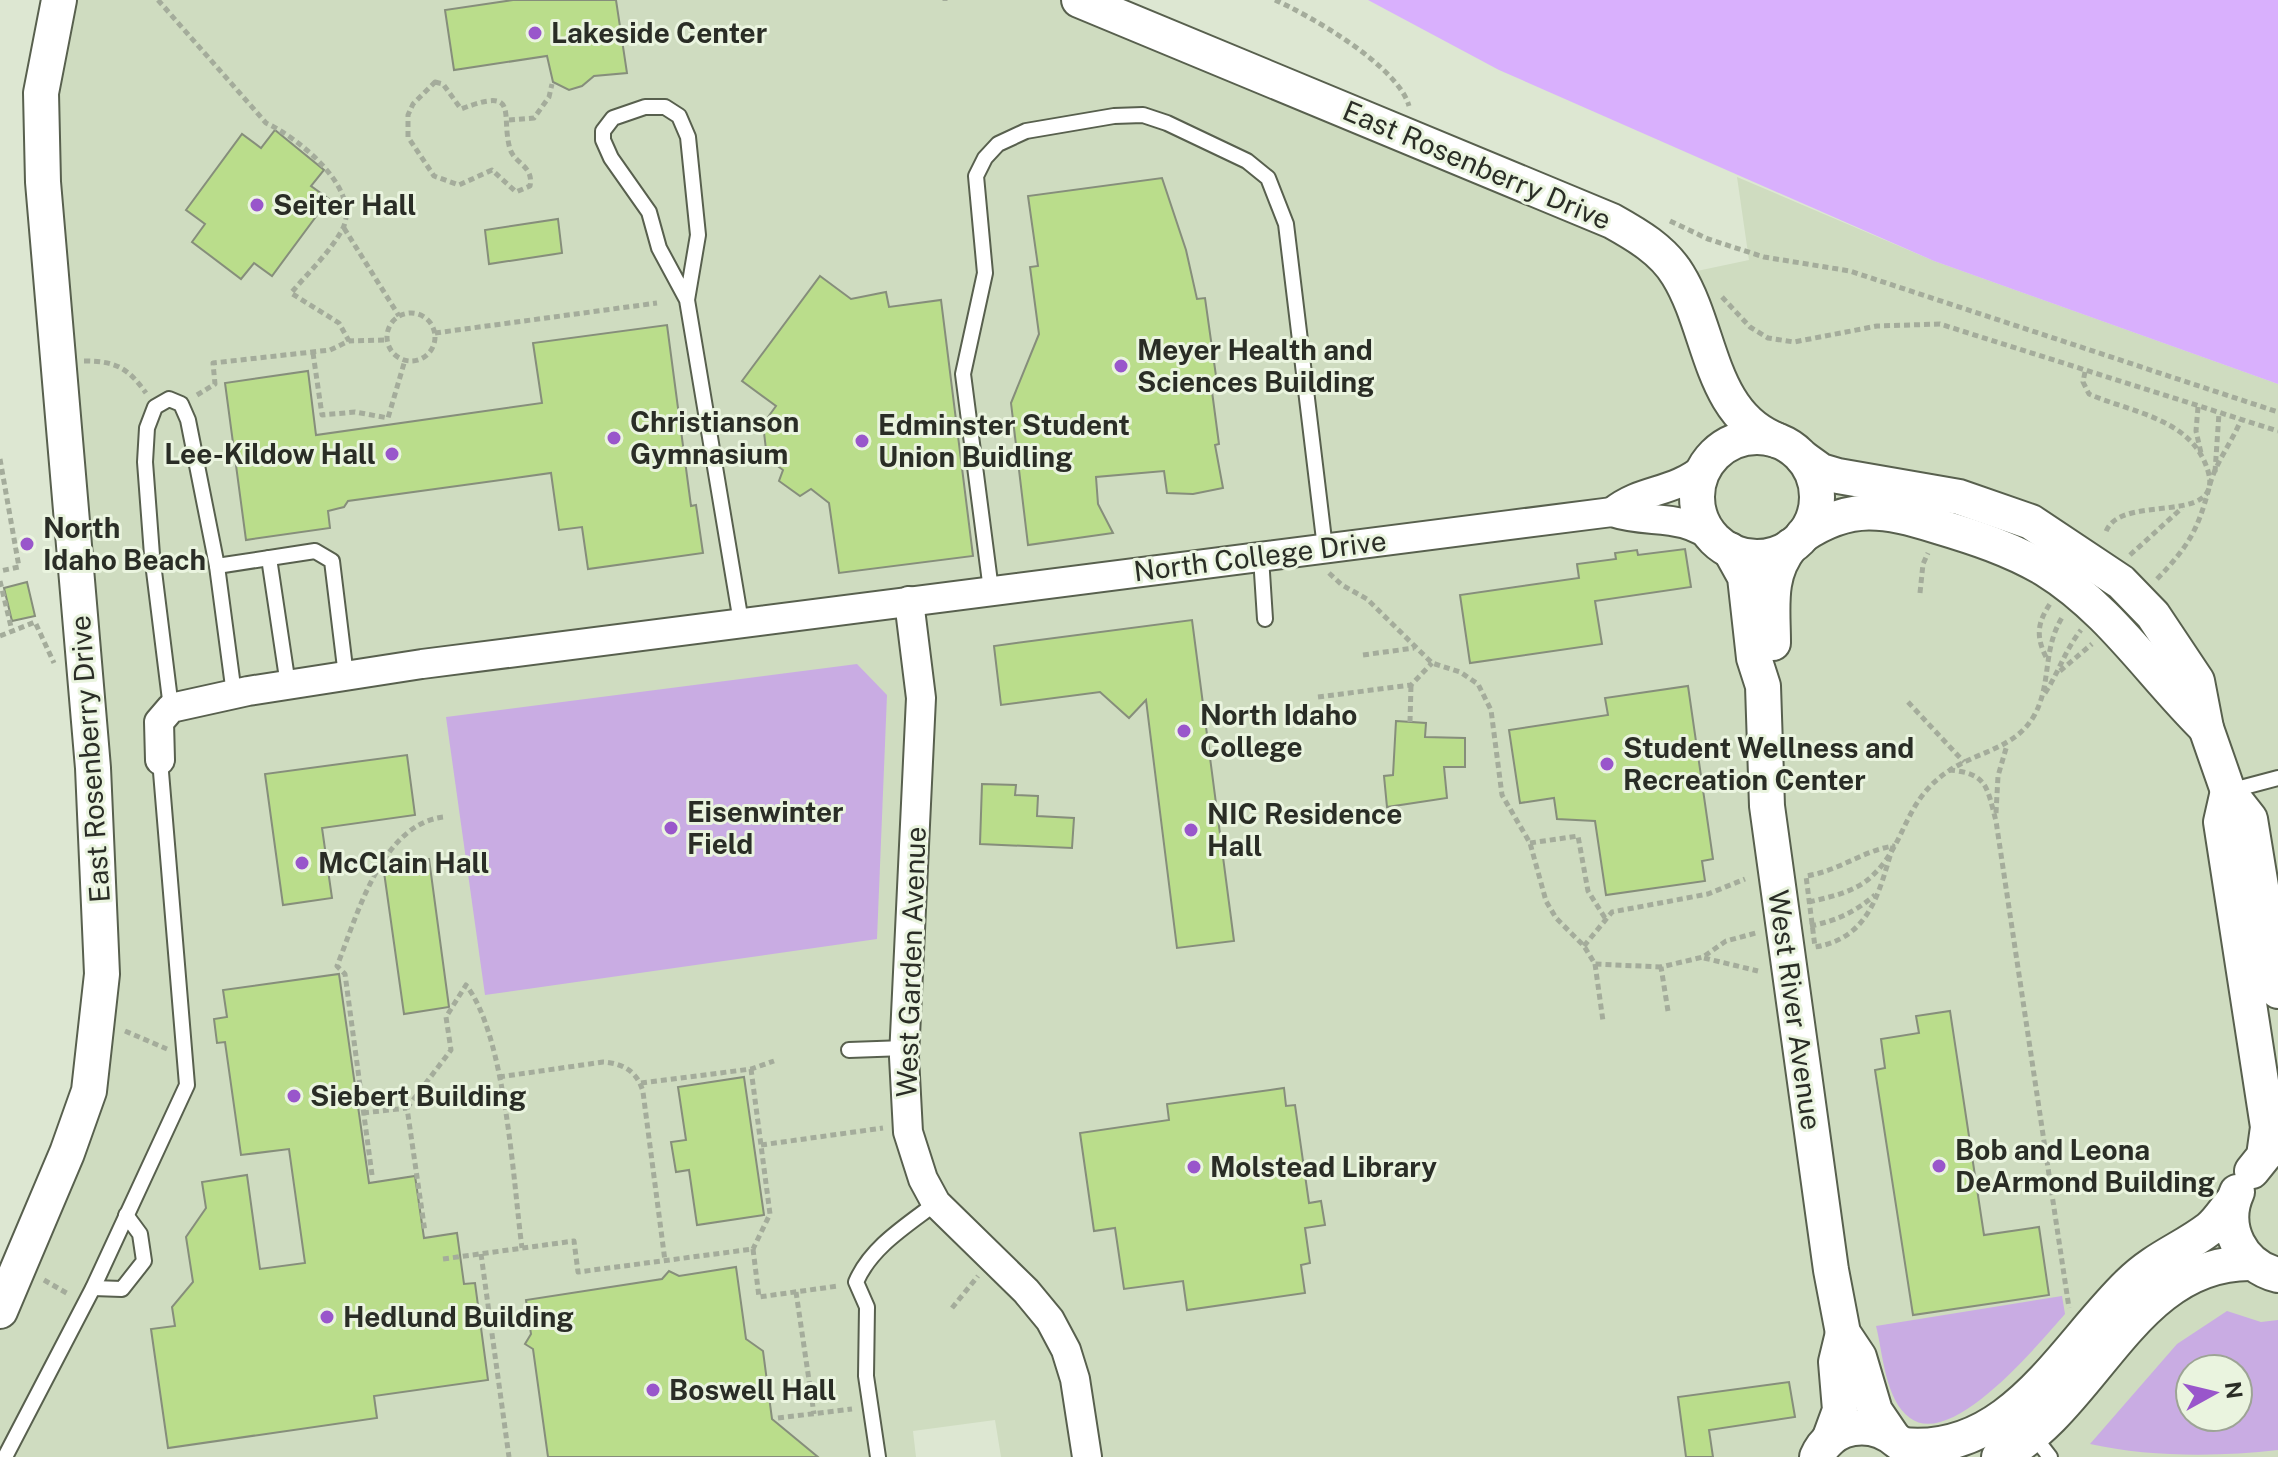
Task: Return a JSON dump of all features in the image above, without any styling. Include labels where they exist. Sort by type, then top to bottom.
[{"type":"street","name":"East Rosenberry Drive","points":[[0,1311],[67,1153],[89,1091],[102,974],[93,768],[43,182],[41,93],[59,0]]},
{"type":"street","name":"East Rosenberry Drive","points":[[1079,0],[1635,233],[1662,254],[1678,275],[1718,379],[1741,418],[1758,432],[1789,449]]},
{"type":"street","points":[[2206,728],[2077,592],[2006,549],[1918,520],[1877,512],[1834,516],[1797,540],[1761,557],[1723,545],[1706,528],[1698,506],[1699,481],[1705,467],[1715,454],[1743,438],[1789,449],[1821,471],[1838,476],[1914,488],[1989,506],[2063,540],[2121,582],[2153,615],[2197,681],[2206,728],[2228,791],[2250,819],[2278,991]]},
{"type":"street","points":[[1789,449],[1811,472],[1816,496],[1812,520],[1797,540]]},
{"type":"street","name":"North College Drive","points":[[1612,512],[1632,496],[1677,487],[1705,467]]},
{"type":"street","name":"North College Drive","points":[[171,708],[234,694],[346,676],[741,622],[1261,557],[1327,560],[1612,512],[1635,520],[1683,521],[1723,545]]},
{"type":"street","name":"West River Avenue","points":[[1763,686],[1773,659],[1773,577],[1780,560],[1797,540]]},
{"type":"street","name":"West River Avenue","points":[[1723,545],[1745,577],[1754,658],[1763,686],[1767,806],[1831,1270],[1843,1333],[1859,1357],[1875,1411],[1901,1446]]},
{"type":"street","name":"West Garden Avenue","points":[[909,601],[921,698],[905,1048],[908,1125],[923,1179],[936,1203],[1026,1291],[1050,1320],[1066,1350],[1075,1379],[1087,1457]]},
{"type":"street","points":[[160,760],[159,722],[171,708]]},
{"type":"street","points":[[1819,1451],[1853,1428],[1880,1430],[1901,1446],[1930,1448],[1961,1442],[2008,1416],[2041,1384],[2129,1284],[2170,1250],[2209,1229],[2265,1165],[2268,1127],[2221,822],[2228,791]]},
{"type":"street","points":[[2233,1201],[2233,1235],[2265,1269]]},
{"type":"street","points":[[1999,1457],[2041,1446],[2063,1407],[2162,1294],[2201,1270],[2228,1263],[2265,1269]]},
{"type":"street","name":"West River Avenue","points":[[1819,1451],[1840,1410],[1836,1362],[1843,1333]]},
{"type":"lane","points":[[687,300],[698,235],[688,137],[679,116],[665,107],[645,107],[613,118],[603,131],[603,140],[611,158],[649,212],[659,248],[687,300],[741,622]]},
{"type":"lane","points":[[991,590],[963,374],[985,273],[976,176],[998,144],[1026,131],[1114,116],[1143,115],[1167,123],[1247,161],[1268,178],[1279,199],[1286,224],[1327,560]]},
{"type":"lane","points":[[171,708],[152,555],[145,462],[147,428],[155,407],[169,399],[181,404],[201,474],[234,694]]},
{"type":"lane","points":[[217,566],[315,551],[332,561],[346,676]]},
{"type":"lane","points":[[1261,557],[1265,619]]},
{"type":"lane","points":[[269,558],[288,685]]},
{"type":"lane","points":[[5,1457],[93,1288],[187,1085],[160,760]]},
{"type":"lane","points":[[2228,791],[2278,778]]},
{"type":"lane","points":[[849,1050],[905,1048]]},
{"type":"lane","points":[[878,1457],[866,1376],[867,1307],[856,1282],[864,1265],[878,1250],[936,1203]]},
{"type":"lane","points":[[93,1288],[122,1289],[144,1261],[140,1234],[126,1215]]},
{"type":"path","points":[[158,0],[266,123],[279,129],[333,175],[345,201],[344,228],[399,316]]},
{"type":"path","points":[[1275,0],[1310,15],[1369,58],[1407,97],[1411,111]]},
{"type":"path","points":[[435,82],[443,84],[461,109],[486,99],[497,101],[505,108],[509,120],[510,148],[531,178],[530,186],[516,192],[492,170],[459,185],[445,183],[427,167],[408,137],[406,128],[413,104],[435,82]]},
{"type":"path","points":[[509,120],[534,118],[549,97],[552,84]]},
{"type":"path","points":[[1666,219],[1740,251],[1779,261],[1850,271],[2278,412]]},
{"type":"path","points":[[344,228],[291,293],[339,323],[349,341]]},
{"type":"path","points":[[1715,290],[1750,327],[1768,338],[1783,341],[1877,326],[1940,324],[2278,431]]},
{"type":"path","points":[[435,333],[657,303]]},
{"type":"path","points":[[408,313],[426,318],[435,333],[434,343],[423,358],[405,360],[396,356],[387,340],[392,322],[408,313]]},
{"type":"path","points":[[181,404],[215,384],[213,363],[313,353],[330,350],[349,341],[387,340]]},
{"type":"path","points":[[313,353],[322,415],[355,412],[388,418],[405,360]]},
{"type":"path","points":[[83,361],[102,361],[131,371],[155,407]]},
{"type":"path","points":[[2085,372],[2085,389],[2089,394],[2153,417],[2180,431],[2203,459]]},
{"type":"path","points":[[2146,572],[2155,580],[2177,558],[2202,519],[2209,478],[2196,431],[2198,407]]},
{"type":"path","points":[[2215,472],[2219,413]]},
{"type":"path","points":[[2120,566],[2183,508],[2201,499],[2241,420]]},
{"type":"path","points":[[0,459],[19,567],[0,571]]},
{"type":"path","points":[[2111,542],[2103,534],[2128,512],[2183,508]]},
{"type":"path","points":[[1920,593],[1923,564],[1933,542]]},
{"type":"path","points":[[2120,549],[2137,565]]},
{"type":"path","points":[[1327,560],[1342,585],[1367,599],[1432,663],[1469,677],[1486,698],[1491,710],[1502,795],[1530,843],[1546,901],[1556,918],[1584,946],[1595,964],[1603,1021]]},
{"type":"path","points":[[0,581],[12,631]]},
{"type":"path","points":[[1893,846],[1874,849],[1829,873],[1806,876],[1815,947],[1847,938],[1861,924],[1879,892],[1893,846],[1911,807],[1926,789],[1949,770],[2007,744],[2027,726],[2059,671],[2062,657],[2082,628],[2050,604],[2041,617],[2038,642],[2046,659]]},
{"type":"path","points":[[2042,697],[2049,640],[2064,613]]},
{"type":"path","points":[[0,636],[35,622],[61,678]]},
{"type":"path","points":[[2059,671],[2080,657],[2094,641]]},
{"type":"path","points":[[1363,655],[1415,648]]},
{"type":"path","points":[[1318,697],[1411,685],[1432,663]]},
{"type":"path","points":[[1410,722],[1411,685]]},
{"type":"path","points":[[1908,702],[1964,762]]},
{"type":"path","points":[[1996,821],[1998,776],[2007,744]]},
{"type":"path","points":[[1949,770],[1979,777],[1986,786],[1996,821],[2070,1316]]},
{"type":"path","points":[[372,1175],[345,974],[337,966],[378,863],[426,819],[443,817]]},
{"type":"path","points":[[1530,843],[1578,836],[1588,891],[1605,918]]},
{"type":"path","points":[[1809,902],[1851,889],[1869,879],[1893,846]]},
{"type":"path","points":[[1584,946],[1612,912],[1708,894],[1745,879]]},
{"type":"path","points":[[1703,957],[1758,971]]},
{"type":"path","points":[[1595,964],[1661,967]]},
{"type":"path","points":[[425,1232],[407,1108],[451,1050],[446,1017],[466,985],[476,998],[495,1048],[522,1248]]},
{"type":"path","points":[[135,1035],[185,1057]]},
{"type":"path","points":[[641,1083],[751,1069],[774,1061]]},
{"type":"path","points":[[499,1077],[603,1062],[626,1067],[641,1083],[665,1261]]},
{"type":"path","points":[[751,1069],[770,1214],[753,1249],[759,1297],[856,1282]]},
{"type":"path","points":[[363,1113],[407,1108]]},
{"type":"path","points":[[761,1145],[908,1125]]},
{"type":"path","points":[[443,1259],[574,1241],[578,1272],[753,1249]]},
{"type":"path","points":[[481,1254],[509,1457]]},
{"type":"path","points":[[952,1308],[992,1260]]},
{"type":"path","points":[[41,1279],[53,1285]]},
{"type":"path","points":[[796,1292],[814,1414]]},
{"type":"path","points":[[778,1418],[871,1407]]},
{"type":"shaded area","name":"North Idaho College","points":[[59,0],[1079,0],[1612,221],[1678,275],[1749,260],[1737,177],[1934,261],[2278,384],[2278,1457],[1001,1457],[995,1420],[913,1431],[916,1457],[0,1457],[0,1311],[98,1026],[43,182]]},
{"type":"shaded area","points":[[1368,0],[2278,0],[2278,384],[1934,261],[1499,70]]},
{"type":"shaded area","name":"Eisenwinter Field","points":[[857,664],[887,695],[877,939],[485,995],[446,717]]},
{"type":"shaded area","points":[[2062,1296],[2065,1314],[2016,1367],[1971,1406],[1949,1419],[1928,1424],[1910,1418],[1895,1400],[1876,1326]]},
{"type":"shaded area","points":[[2227,1311],[2261,1322],[2278,1320],[2278,1450],[2183,1454],[2090,1444],[2177,1344]]},
{"type":"building","name":"Lakeside Center","points":[[513,0],[616,0],[627,73],[594,76],[582,86],[569,90],[553,82],[547,56],[454,70],[445,10]]},
{"type":"building","name":"Seiter Hall","points":[[275,130],[324,170],[311,186],[329,199],[272,276],[254,263],[241,279],[192,242],[205,224],[186,210],[242,134],[261,148]]},
{"type":"building","name":"Meyer Health and Sciences Building","points":[[1162,178],[1186,250],[1197,299],[1205,298],[1217,383],[1211,384],[1219,444],[1215,445],[1223,488],[1193,494],[1167,493],[1164,471],[1096,477],[1098,504],[1113,533],[1028,545],[1011,403],[1039,334],[1030,267],[1038,266],[1028,196]]},
{"type":"building","points":[[558,219],[562,253],[489,264],[485,230]]},
{"type":"building","name":"Edminster Student Union Buidling","points":[[820,276],[851,299],[886,292],[889,307],[941,300],[973,556],[839,573],[829,503],[811,489],[800,496],[779,481],[783,470],[767,458],[763,424],[776,406],[742,381]]},
{"type":"building","points":[[667,325],[691,506],[696,505],[703,553],[588,569],[582,527],[559,530],[551,473],[348,501],[344,507],[328,511],[330,528],[246,540],[225,383],[308,371],[316,435],[542,403],[533,343]]},
{"type":"building","points":[[1685,549],[1691,587],[1595,601],[1602,644],[1470,663],[1460,595],[1579,578],[1577,564],[1616,559],[1615,553],[1637,550],[1638,555]]},
{"type":"building","points":[[27,582],[35,616],[12,621],[4,588]]},
{"type":"building","name":"NIC Residence Hall","points":[[1192,620],[1234,941],[1177,948],[1146,700],[1129,718],[1100,692],[1001,705],[994,646]]},
{"type":"building","name":"Student Wellness and Recreation Center","points":[[1688,686],[1713,859],[1702,861],[1705,881],[1606,895],[1595,821],[1557,819],[1554,798],[1520,803],[1509,730],[1608,715],[1605,698]]},
{"type":"building","points":[[1396,721],[1426,723],[1425,737],[1465,738],[1465,767],[1444,767],[1447,798],[1387,807],[1384,776],[1393,775]]},
{"type":"building","name":"McClain Hall","points":[[407,755],[415,815],[322,828],[332,898],[283,905],[265,774]]},
{"type":"building","points":[[982,784],[1016,785],[1015,795],[1038,796],[1037,816],[1074,818],[1072,848],[980,844]]},
{"type":"building","points":[[429,859],[449,1007],[404,1014],[383,865]]},
{"type":"building","name":"Hedlund Building","points":[[339,974],[369,1183],[415,1176],[424,1238],[457,1233],[464,1284],[475,1283],[488,1380],[374,1396],[377,1418],[168,1448],[151,1329],[175,1326],[172,1307],[193,1282],[186,1237],[206,1208],[202,1182],[247,1175],[260,1269],[305,1263],[289,1149],[241,1155],[225,1042],[217,1043],[214,1019],[227,1017],[223,990]]},
{"type":"building","name":"Bob and Leona DeArmond Building","points":[[1950,1011],[1984,1235],[2039,1227],[2049,1295],[1913,1315],[1875,1070],[1885,1068],[1881,1039],[1919,1033],[1916,1016]]},
{"type":"building","points":[[744,1077],[764,1215],[697,1225],[689,1170],[676,1172],[671,1142],[686,1140],[678,1087]]},
{"type":"building","name":"Molstead Library","points":[[1284,1088],[1286,1106],[1295,1105],[1309,1203],[1321,1201],[1325,1225],[1305,1228],[1310,1263],[1301,1265],[1305,1293],[1187,1310],[1183,1281],[1124,1289],[1115,1228],[1094,1231],[1080,1133],[1169,1120],[1167,1104]]},
{"type":"building","name":"Boswell Hall","points":[[736,1267],[746,1339],[763,1351],[772,1419],[818,1457],[548,1457],[533,1349],[525,1344],[531,1334],[526,1300],[662,1279],[669,1271],[679,1276]]},
{"type":"building","points":[[1789,1382],[1795,1417],[1709,1430],[1713,1457],[1686,1457],[1678,1397]]},
{"type":"place","name":"Lakeside Center","points":[[535,33]]},
{"type":"place","name":"Seiter Hall","points":[[257,205]]},
{"type":"place","name":"Meyer Health and Sciences Building","points":[[1121,366]]},
{"type":"place","name":"Christianson Gymnasium","points":[[614,438]]},
{"type":"place","name":"Edminster Student Union Buidling","points":[[862,441]]},
{"type":"place","name":"Lee-Kildow Hall","points":[[392,454]]},
{"type":"place","name":"North Idaho Beach","points":[[27,544]]},
{"type":"place","name":"North Idaho College","points":[[1184,731]]},
{"type":"place","name":"Student Wellness and Recreation Center","points":[[1607,764]]},
{"type":"place","name":"Eisenwinter Field","points":[[671,828]]},
{"type":"place","name":"NIC Residence Hall","points":[[1191,830]]},
{"type":"place","name":"McClain Hall","points":[[302,863]]},
{"type":"place","name":"Siebert Building","points":[[294,1096]]},
{"type":"place","name":"Bob and Leona DeArmond Building","points":[[1939,1166]]},
{"type":"place","name":"Molstead Library","points":[[1194,1167]]},
{"type":"place","name":"Hedlund Building","points":[[327,1317]]},
{"type":"place","name":"Boswell Hall","points":[[653,1390]]}]
